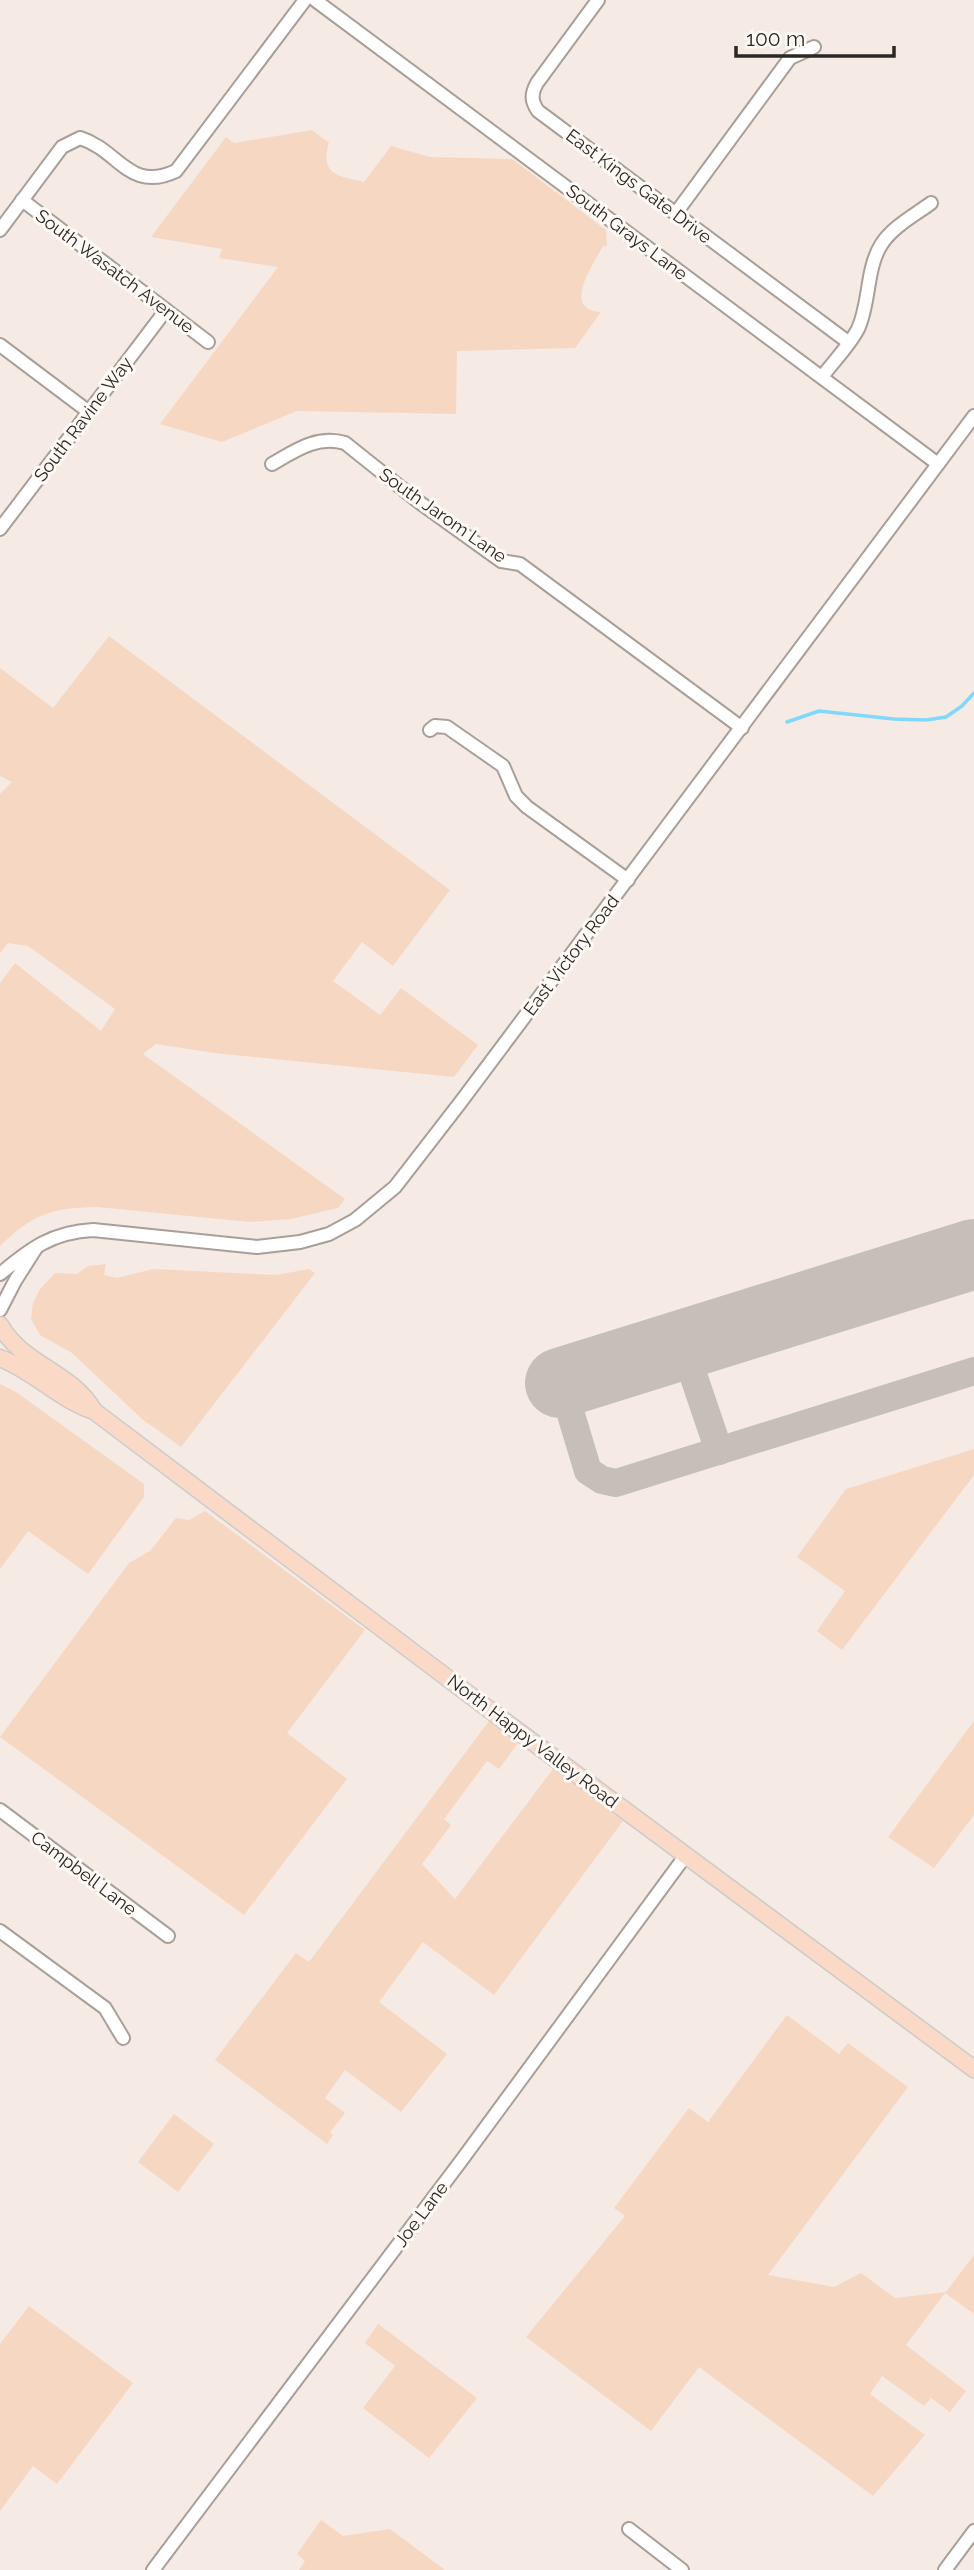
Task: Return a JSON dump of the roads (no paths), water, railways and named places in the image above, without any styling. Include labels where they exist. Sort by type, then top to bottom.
[{"type":"main road","name":"North Happy Valley Road","points":[[0,1325],[19,1350],[73,1387],[86,1398],[94,1411]]},
{"type":"main road","name":"North Happy Valley Road","points":[[0,1358],[23,1369],[80,1406],[94,1411],[974,2069]]},
{"type":"street","points":[[0,230],[62,147],[80,138],[99,147],[140,177],[164,176],[176,170],[305,0]]},
{"type":"street","name":"East Kings Gate Drive","points":[[598,0],[537,83],[532,93],[533,103],[538,111],[848,342]]},
{"type":"street","name":"South Grays Lane","points":[[323,3],[938,464]]},
{"type":"street","points":[[676,213],[790,58],[814,47]]},
{"type":"street","name":"South Wasatch Avenue","points":[[22,201],[208,342]]},
{"type":"street","points":[[821,377],[857,330],[881,244],[899,226],[931,203]]},
{"type":"street","name":"South Ravine Way","points":[[0,529],[5,511],[89,412],[166,310]]},
{"type":"street","points":[[0,345],[89,412]]},
{"type":"street","name":"East Victory Road","points":[[0,1274],[19,1257],[69,1231],[93,1230],[257,1247],[300,1242],[329,1234],[355,1220],[395,1187],[974,416]]},
{"type":"street","name":"South Jarom Lane","points":[[272,464],[311,442],[331,439],[345,443],[419,502],[501,561],[520,564],[742,728]]},
{"type":"street","points":[[430,730],[435,726],[447,727],[502,766],[516,796],[527,807],[628,880]]},
{"type":"street","points":[[0,1310],[36,1248]]},
{"type":"street","name":"Campbell Lane","points":[[0,1810],[168,1936]]},
{"type":"street","name":"Joe Lane","points":[[153,2570],[461,2161],[686,1855]]},
{"type":"street","points":[[0,1931],[105,2008],[123,2038]]},
{"type":"street","points":[[629,2529],[682,2570]]},
{"type":"street","points":[[945,2570],[974,2531]]},
{"type":"waterway","points":[[787,722],[819,711],[894,719],[926,720],[946,717],[974,693]]}]
